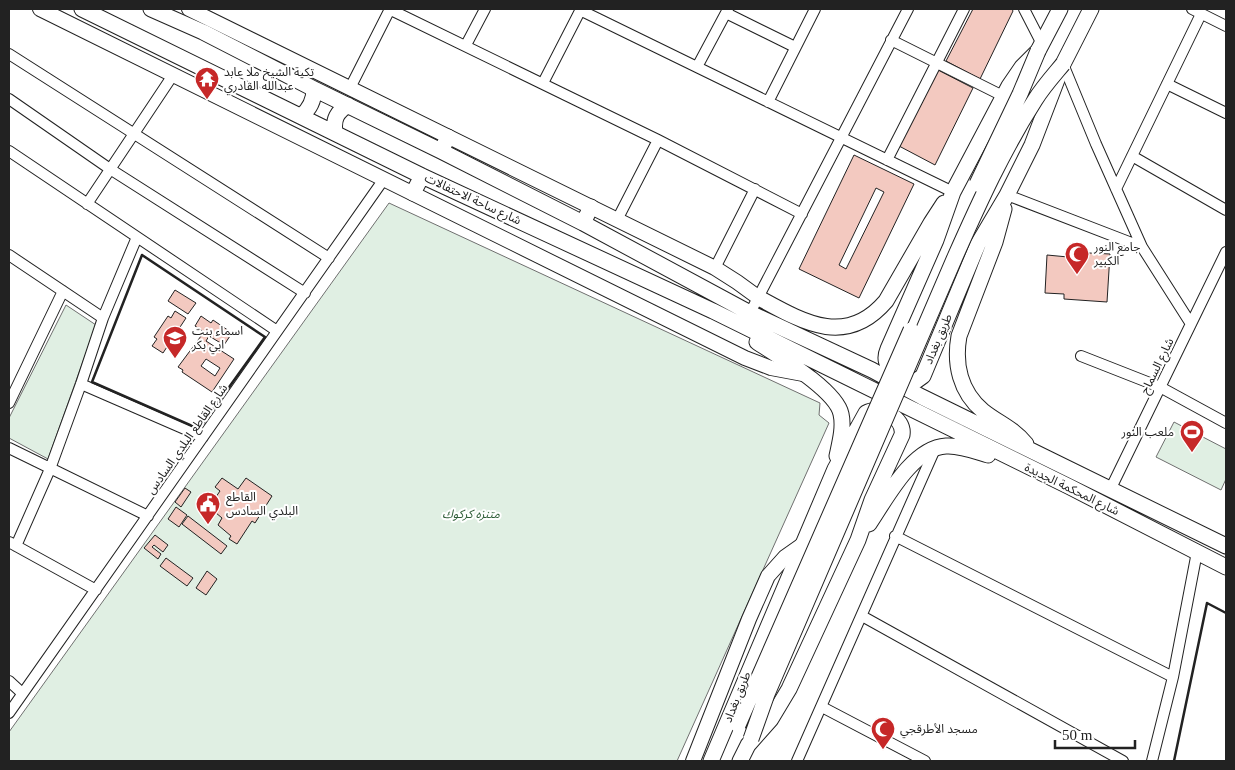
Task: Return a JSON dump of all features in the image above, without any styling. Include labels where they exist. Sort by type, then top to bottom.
[{"type":"main road","points":[[40,9],[744,358],[771,368],[803,374]]},
{"type":"main road","name":"شارع ساحة الاحتفالات","points":[[82,9],[422,176],[713,312],[866,388]]},
{"type":"main road","points":[[151,9],[203,32],[441,151],[583,223],[750,312]]},
{"type":"main road","points":[[189,9],[203,12],[350,88],[715,268],[759,298],[794,317],[824,327],[839,327],[853,324],[866,319],[876,312],[886,301],[931,222],[953,192]]},
{"type":"main road","name":"طريق بغداد","points":[[1060,9],[1040,47],[1018,72],[1003,96],[953,192],[936,240],[886,354],[885,360],[890,369],[912,382],[923,376],[978,244],[1007,195],[1032,145],[1063,64],[1091,9]]},
{"type":"main road","points":[[712,761],[725,747],[738,725],[925,297],[1040,47]]},
{"type":"main road","points":[[752,739],[767,694],[983,194],[1036,99],[1063,64]]},
{"type":"main road","points":[[301,116],[311,105],[314,89]]},
{"type":"main road","points":[[335,132],[336,116],[348,105]]},
{"type":"main road","points":[[441,151],[448,137]]},
{"type":"main road","points":[[413,193],[422,176]]},
{"type":"main road","points":[[1007,195],[995,242],[959,336],[958,365],[961,378],[973,401],[983,411],[1009,427],[1031,451]]},
{"type":"main road","points":[[583,223],[591,207]]},
{"type":"main road","points":[[713,312],[822,388],[838,405],[841,413],[841,430],[835,469]]},
{"type":"main road","name":"شارع المحكمة الجديدة","points":[[750,312],[872,370],[922,397],[1226,546]]},
{"type":"main road","name":"شارع المحكمة الجديدة","points":[[866,388],[1226,567]]},
{"type":"main road","name":"طريق بغداد","points":[[712,761],[835,469],[866,413],[878,411],[896,418],[902,426],[902,435],[872,500],[858,540],[789,690],[771,719],[752,739],[740,761]]},
{"type":"main road","points":[[858,540],[910,466],[924,453],[936,447],[953,446],[1024,465]]},
{"type":"main road","points":[[693,761],[768,576],[785,556],[802,545]]},
{"type":"street","points":[[350,88],[390,9],[658,140],[802,214]]},
{"type":"street","points":[[466,46],[485,9]]},
{"type":"street","points":[[543,83],[580,9],[953,192]]},
{"type":"street","points":[[768,102],[815,9]]},
{"type":"street","points":[[750,312],[759,298],[908,9]]},
{"type":"street","points":[[887,160],[964,9]]},
{"type":"street","points":[[1024,9],[1040,47]]},
{"type":"street","points":[[697,67],[727,11],[795,47]]},
{"type":"street","points":[[1116,189],[1167,84],[1197,11],[1226,26]]},
{"type":"street","points":[[891,40],[1003,96]]},
{"type":"street","points":[[9,54],[328,258]]},
{"type":"street","points":[[1063,64],[1142,247],[1191,324]]},
{"type":"street","points":[[87,204],[173,75]]},
{"type":"street","points":[[1167,84],[1226,113]]},
{"type":"street","points":[[9,99],[110,169],[305,293]]},
{"type":"street","points":[[617,220],[658,140]]},
{"type":"street","points":[[9,151],[277,331]]},
{"type":"street","points":[[1132,156],[1226,210]]},
{"type":"street","name":"شارع القاطع البلدي السادس","points":[[9,713],[384,179]]},
{"type":"street","points":[[715,268],[755,189]]},
{"type":"street","points":[[1007,195],[1142,247]]},
{"type":"street","points":[[96,590],[12,544],[50,469],[103,318],[137,237]]},
{"type":"street","name":"شارع السماح","points":[[1110,490],[1226,252]]},
{"type":"street","points":[[9,255],[103,318]]},
{"type":"street","points":[[9,404],[62,291]]},
{"type":"street","points":[[1081,356],[1160,387],[1226,423]]},
{"type":"street","points":[[81,384],[203,437]]},
{"type":"street","points":[[797,761],[936,447]]},
{"type":"street","points":[[9,448],[148,516]]},
{"type":"street","points":[[895,536],[1173,677]]},
{"type":"street","points":[[1152,761],[1173,677],[1197,552]]},
{"type":"street","points":[[862,616],[1123,761]]},
{"type":"street","points":[[9,681],[22,693]]},
{"type":"street","points":[[822,707],[925,761]]},
{"type":"green space","name":"متنزه كركوك","points":[[389,203],[820,403],[819,415],[829,423],[677,761],[9,761],[9,732]]},
{"type":"green space","points":[[66,305],[96,325],[48,459],[9,438],[9,418]]},
{"type":"green space","name":"ملعب النور","points":[[1174,422],[1226,449],[1226,479],[1221,490],[1156,457]]},
{"type":"building","points":[[973,9],[1012,9],[1013,11],[980,79],[946,61]]},
{"type":"building","points":[[938,70],[973,88],[935,165],[899,146]]},
{"type":"building","points":[[854,155],[914,184],[859,298],[799,269]],"holes":[[[876,188],[884,192],[846,269],[839,265]]]},
{"type":"building","name":"جامع النور الكبير","points":[[1069,252],[1110,254],[1107,302],[1064,299],[1064,294],[1045,293],[1047,255],[1068,257]]},
{"type":"building","points":[[175,290],[196,303],[188,314],[168,301]]},
{"type":"building","points":[[175,311],[186,318],[163,353],[152,346],[157,339],[154,337],[168,316],[171,318]]},
{"type":"building","points":[[201,316],[211,323],[213,320],[232,333],[224,345],[209,336],[206,341],[234,359],[212,392],[182,372],[183,370],[178,367],[204,332],[195,326]],"holes":[[[206,359],[220,368],[215,376],[201,366]]]},
{"type":"building","points":[[222,478],[238,489],[246,478],[272,496],[255,523],[252,521],[237,544],[229,539],[231,536],[218,525],[222,518],[209,507],[220,491],[215,487]]},
{"type":"building","points":[[185,488],[191,492],[181,507],[175,502]]},
{"type":"building","points":[[176,507],[187,515],[179,527],[168,519]]},
{"type":"building","points":[[188,516],[227,546],[221,554],[182,524]]},
{"type":"building","points":[[155,535],[168,545],[163,552],[154,545],[152,547],[161,554],[158,559],[144,548]]},
{"type":"building","points":[[166,558],[193,578],[187,586],[160,566]]},
{"type":"building","points":[[207,571],[217,579],[206,595],[196,588]]},
{"type":"wall","points":[[142,255],[265,337],[199,429],[92,382],[142,255]]},
{"type":"wall","points":[[1174,761],[1207,603],[1226,613]]},
{"type":"place","name":"تكية الشيخ ملا عابد عبدالله القادري","points":[[207,100]]},
{"type":"place","name":"جامع النور الكبير","points":[[1077,275]]},
{"type":"place","name":"اسماء بنت ابي بكر","points":[[175,359]]},
{"type":"place","name":"ملعب النور","points":[[1192,453]]},
{"type":"place","name":"القاطع البلدي السادس","points":[[208,525]]},
{"type":"place","name":"مسجد الأطرقجي","points":[[883,750]]}]
